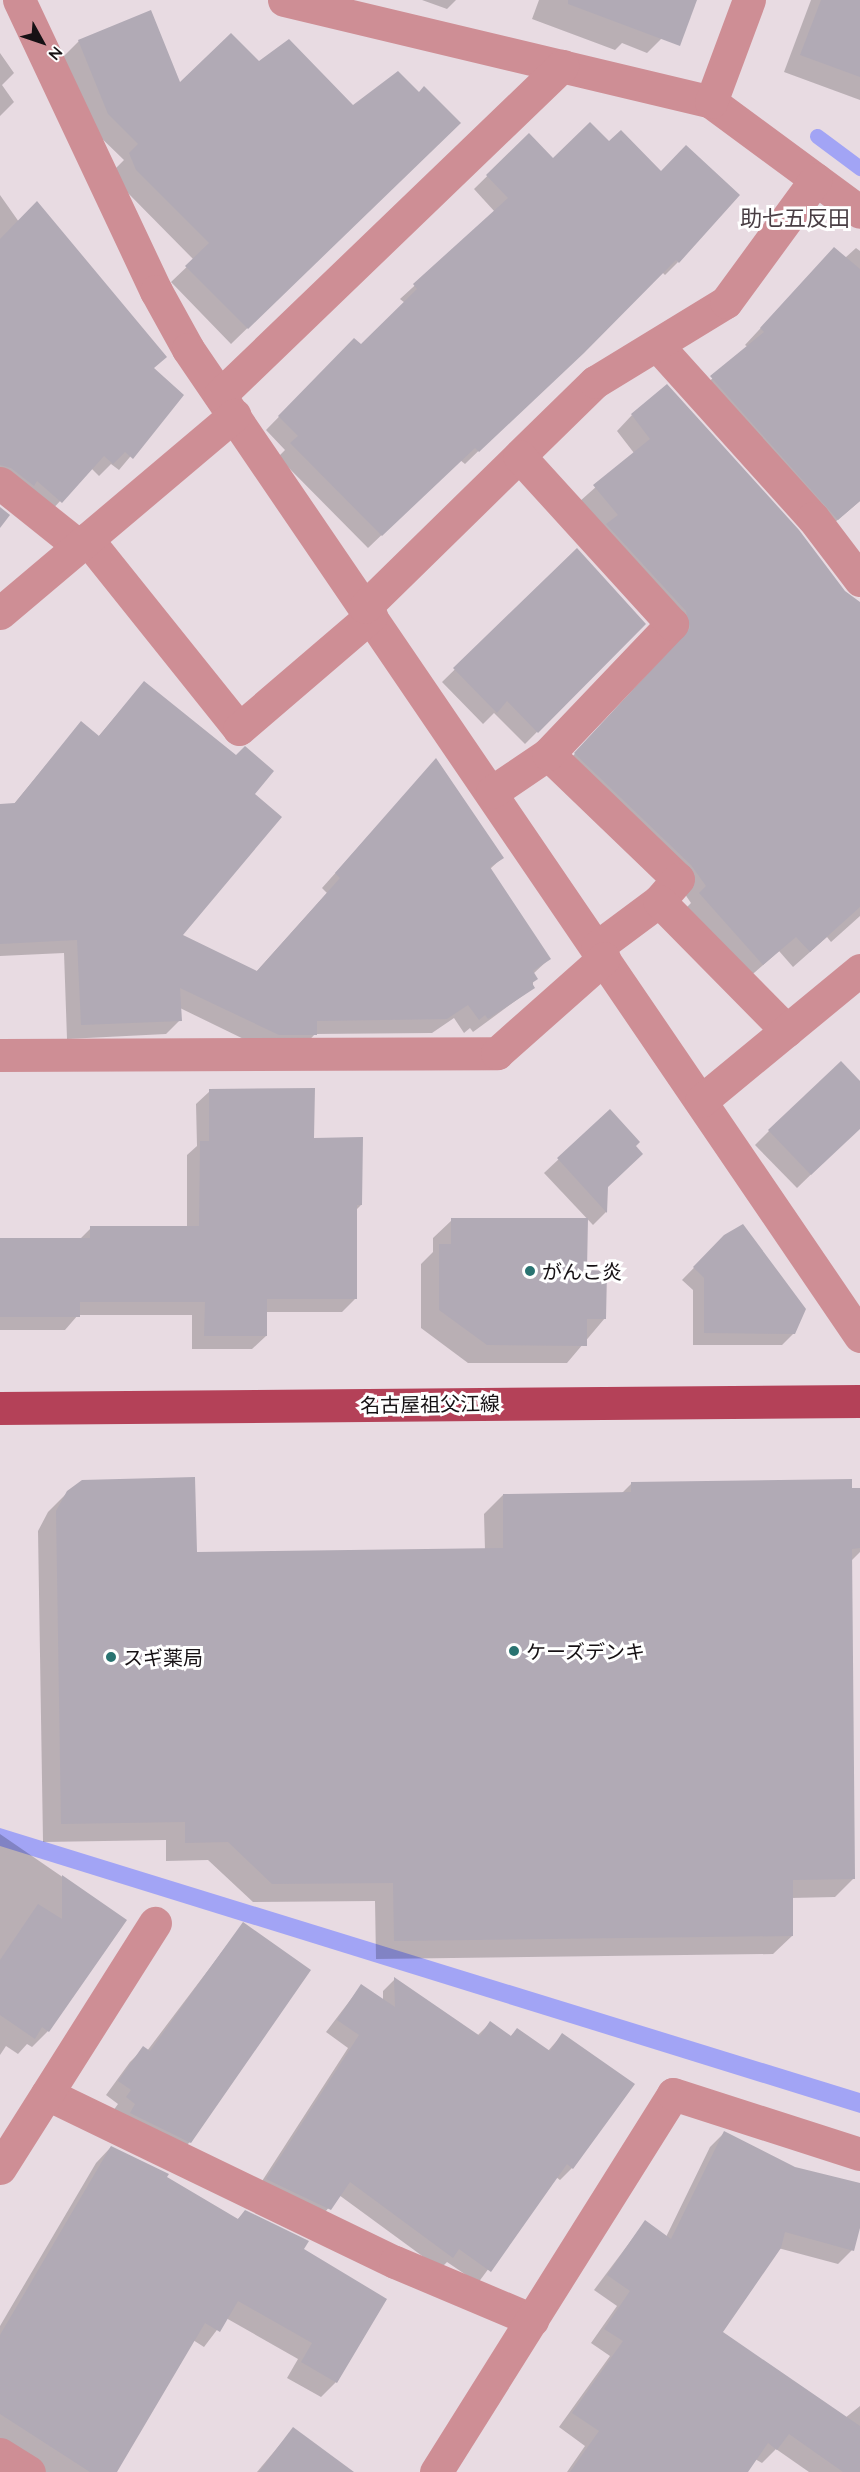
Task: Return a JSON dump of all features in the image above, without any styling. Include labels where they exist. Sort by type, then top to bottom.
[{"type":"main road","name":"名古屋祖父江線","points":[[0,1408],[860,1401]]},
{"type":"street","points":[[19,0],[156,291],[188,349],[492,792],[860,1336]]},
{"type":"street","points":[[711,102],[749,0]]},
{"type":"street","points":[[305,2],[711,102],[860,212]]},
{"type":"street","points":[[0,613],[83,543],[227,405],[562,66]]},
{"type":"street","points":[[0,483],[83,543],[238,729],[368,612],[519,456],[595,382],[726,302],[816,179]]},
{"type":"street","points":[[657,345],[854,561]]},
{"type":"street","points":[[492,792],[548,754],[672,624],[519,456]]},
{"type":"street","points":[[0,1055],[497,1053],[659,900],[678,879],[548,754]]},
{"type":"street","points":[[659,900],[787,1030]]},
{"type":"street","points":[[701,1101],[860,970]]},
{"type":"street","points":[[0,2168],[155,1923]]},
{"type":"street","points":[[47,2094],[395,2262],[532,2320]]},
{"type":"street","points":[[436,2472],[673,2094],[860,2154]]},
{"type":"street","points":[[0,2454],[28,2472]]},
{"type":"water","points":[[0,1828],[860,2093],[860,2113],[0,1846]]},
{"type":"building","points":[[568,0],[697,0],[680,46],[568,4]]},
{"type":"building","points":[[821,0],[860,0],[860,77],[800,55]]},
{"type":"building","points":[[151,10],[180,82],[231,33],[259,61],[289,39],[353,105],[398,71],[419,92],[424,86],[461,123],[248,329],[185,266],[209,243],[136,170],[129,153],[138,144],[108,114],[78,40]]},
{"type":"building","points":[[590,122],[609,141],[621,130],[661,171],[686,145],[740,195],[679,263],[676,260],[584,353],[479,452],[475,448],[382,536],[290,443],[298,436],[278,416],[354,338],[361,344],[417,289],[413,284],[508,198],[486,175],[529,133],[553,158]]},
{"type":"building","points":[[37,201],[167,357],[154,368],[184,395],[133,459],[125,452],[113,464],[104,456],[62,503],[37,481],[34,486],[11,468],[0,465],[0,239]]},
{"type":"building","points":[[834,247],[860,269],[860,501],[838,520],[710,376],[764,332],[760,328]]},
{"type":"building","points":[[667,384],[799,530],[845,591],[860,602],[860,907],[810,952],[796,937],[763,965],[699,893],[706,886],[691,865],[574,753],[690,628],[686,611],[606,524],[618,515],[593,485],[650,439],[631,414]]},
{"type":"building","points":[[0,507],[10,515],[0,528]]},
{"type":"building","points":[[577,548],[646,624],[538,733],[507,701],[497,713],[453,668]]},
{"type":"building","points":[[144,681],[236,755],[245,746],[274,771],[255,794],[282,817],[183,935],[257,971],[340,878],[335,873],[436,758],[504,858],[490,867],[551,959],[533,971],[538,979],[532,983],[535,988],[488,1019],[485,1015],[479,1020],[468,1005],[447,1019],[317,1021],[317,1035],[279,1035],[180,988],[182,1021],[81,1025],[77,940],[0,944],[0,804],[15,803],[81,721],[99,736]]},
{"type":"building","points":[[841,1061],[860,1081],[860,1129],[811,1175],[768,1130]]},
{"type":"building","points":[[315,1088],[314,1138],[363,1137],[362,1205],[357,1205],[357,1299],[267,1299],[267,1336],[204,1336],[205,1302],[80,1302],[80,1317],[0,1317],[0,1238],[90,1238],[90,1226],[199,1226],[200,1141],[209,1141],[209,1089]]},
{"type":"building","points":[[610,1109],[640,1142],[636,1146],[643,1154],[608,1187],[607,1213],[557,1158]]},
{"type":"building","points":[[451,1218],[588,1218],[587,1270],[607,1271],[606,1319],[587,1319],[587,1346],[487,1345],[439,1310],[439,1244],[451,1244]]},
{"type":"building","points":[[743,1224],[806,1309],[795,1334],[704,1333],[704,1278],[693,1267],[724,1235]]},
{"type":"building","points":[[195,1477],[197,1552],[503,1548],[503,1494],[631,1492],[631,1482],[852,1479],[852,1488],[860,1488],[860,1548],[852,1549],[855,1879],[793,1880],[793,1936],[394,1941],[393,1883],[272,1884],[228,1842],[185,1843],[185,1822],[61,1824],[56,1511],[67,1491],[82,1480]]},
{"type":"building","points":[[62,1875],[127,1920],[49,2032],[42,2027],[35,2039],[0,2015],[0,1960],[38,1904],[62,1919]]},
{"type":"building","points":[[243,1922],[311,1970],[191,2143],[130,2113],[135,2104],[126,2097],[131,2090],[118,2081],[143,2046],[150,2051]]},
{"type":"building","points":[[394,1977],[480,2036],[490,2021],[511,2036],[517,2028],[550,2051],[562,2033],[635,2084],[573,2169],[567,2164],[491,2272],[459,2249],[453,2258],[350,2182],[331,2210],[266,2179],[359,2035],[337,2020],[361,1984],[395,2007]]},
{"type":"building","points":[[724,2131],[795,2167],[860,2183],[860,2228],[854,2251],[785,2232],[781,2248],[723,2332],[860,2426],[860,2472],[843,2472],[789,2434],[777,2450],[768,2443],[748,2472],[570,2472],[599,2431],[572,2413],[623,2341],[604,2329],[630,2291],[607,2275],[645,2220],[671,2239]]},
{"type":"building","points":[[111,2146],[169,2174],[167,2177],[238,2219],[245,2210],[309,2241],[304,2249],[387,2299],[337,2383],[301,2362],[312,2343],[238,2301],[220,2332],[205,2323],[117,2472],[90,2472],[0,2414],[0,2335]]},
{"type":"building","points":[[293,2427],[354,2472],[259,2472]]},
{"type":"waterway","points":[[817,136],[860,168]]},
{"type":"place","name":"がんこ炎","points":[[530,1271]]},
{"type":"place","name":"ケーズデンキ","points":[[514,1651]]},
{"type":"place","name":"スギ薬局","points":[[111,1657]]},
{"type":"district","name":"助七五反田","points":[[795,219]]}]
